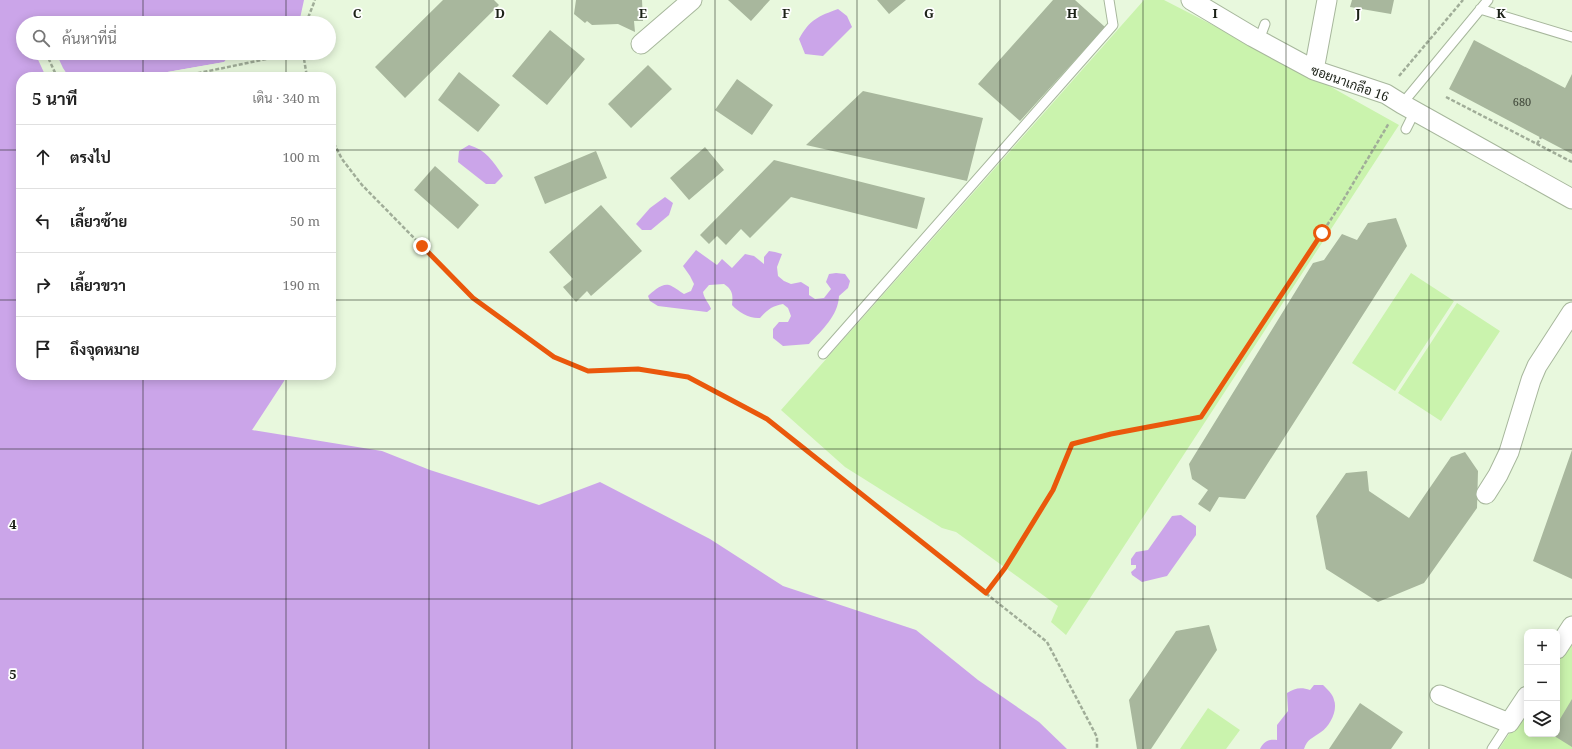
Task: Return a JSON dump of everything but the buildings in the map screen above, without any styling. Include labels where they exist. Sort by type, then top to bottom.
[{"type":"street","name":"ซอยนาเกลือ 16","points":[[1192,0],[1262,32],[1314,70],[1386,94],[1408,108],[1572,199]]},
{"type":"street","points":[[1314,70],[1327,0]]},
{"type":"street","points":[[641,44],[688,1]]},
{"type":"street","points":[[1486,494],[1498,475],[1509,452],[1531,380],[1537,366],[1572,312]]},
{"type":"street","points":[[1560,644],[1572,626]]},
{"type":"street","points":[[1440,695],[1509,723],[1524,700]]},
{"type":"lane","points":[[823,354],[1113,25],[1109,0]]},
{"type":"lane","points":[[1406,129],[1408,108],[1488,0]]},
{"type":"lane","points":[[1480,9],[1572,37]]},
{"type":"lane","points":[[1492,749],[1509,723]]},
{"type":"path","points":[[309,16],[315,0]]},
{"type":"path","points":[[1386,94],[1400,73],[1463,0]]},
{"type":"path","points":[[49,60],[55,72]]},
{"type":"path","points":[[204,72],[261,60]]},
{"type":"path","points":[[304,60],[306,72]]},
{"type":"path","points":[[1446,97],[1572,162]]},
{"type":"path","points":[[986,593],[1005,568],[1053,490],[1072,444],[1111,434],[1201,417],[1339,207],[1381,135],[1408,108]]},
{"type":"path","points":[[1538,144],[1541,137]]},
{"type":"path","points":[[336,148],[342,159],[362,185],[473,298],[554,357],[588,371],[638,369],[688,377],[767,419],[1047,642],[1098,737],[1097,749]]},
{"type":"green space","points":[[1144,0],[1164,0],[1306,73],[1399,125],[1066,635],[1051,622],[1058,606],[956,532],[942,528],[845,467],[781,410]]},
{"type":"green space","points":[[1411,273],[1454,301],[1395,391],[1352,363]]},
{"type":"green space","points":[[1457,303],[1500,331],[1441,421],[1398,393]]},
{"type":"green space","points":[[1572,638],[1572,749],[1499,749],[1524,712],[1524,737],[1560,737],[1560,656]]},
{"type":"green space","points":[[1208,708],[1240,730],[1226,749],[1180,749]]},
{"type":"shaded area","points":[[0,0],[304,0],[301,16],[16,16],[16,60],[38,60],[44,72],[16,72],[16,380],[285,380],[252,430],[382,451],[430,470],[539,505],[600,482],[710,539],[783,586],[916,630],[978,680],[1039,722],[1067,749],[0,749]]},
{"type":"shaded area","points":[[838,9],[847,16],[852,27],[823,56],[805,54],[799,39],[803,32],[816,19]]},
{"type":"shaded area","points":[[59,60],[226,60],[225,62],[168,72],[66,72]]},
{"type":"shaded area","points":[[469,145],[485,153],[503,176],[495,184],[486,184],[458,162],[459,151]]},
{"type":"shaded area","points":[[665,197],[673,203],[669,215],[651,230],[642,230],[636,224],[650,208]]},
{"type":"shaded area","points":[[696,250],[717,265],[722,259],[732,268],[745,254],[754,256],[764,264],[764,257],[769,251],[782,254],[777,267],[778,276],[791,284],[801,282],[809,287],[809,295],[815,299],[824,298],[831,289],[826,282],[829,274],[845,274],[850,281],[848,288],[839,296],[836,310],[824,328],[809,344],[783,346],[773,338],[773,329],[779,322],[788,322],[791,316],[788,308],[783,304],[770,309],[760,318],[748,316],[732,305],[732,293],[724,284],[709,285],[703,292],[704,297],[711,309],[707,312],[658,306],[650,301],[648,296],[663,285],[671,286],[684,294],[691,291],[694,284],[683,266]]},
{"type":"shaded area","points":[[1181,515],[1196,526],[1196,535],[1167,576],[1142,582],[1132,575],[1131,572],[1136,568],[1136,565],[1131,565],[1131,559],[1136,552],[1148,550],[1172,516]]},
{"type":"shaded area","points":[[1314,685],[1323,685],[1330,692],[1335,704],[1334,713],[1327,726],[1309,741],[1304,749],[1260,749],[1267,741],[1277,740],[1277,725],[1288,711],[1287,693],[1298,688],[1310,690]]},
{"type":"pier","points":[[228,60],[225,64],[179,72],[167,72],[224,62]]},
{"type":"route","points":[[422,246],[473,298],[554,357],[588,371],[638,369],[688,377],[767,419],[986,593],[1005,568],[1053,490],[1072,444],[1111,434],[1201,417],[1322,233]]}]
